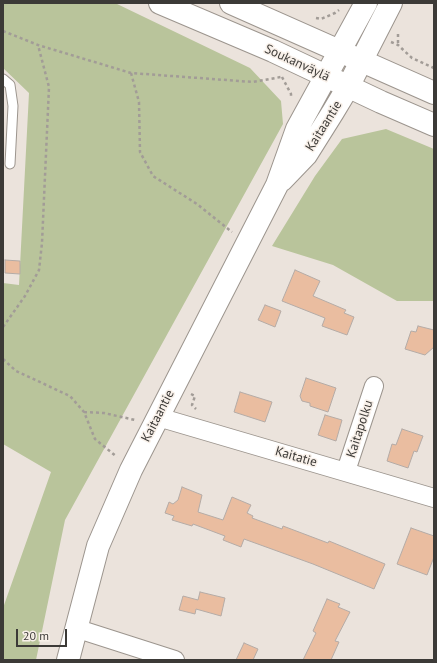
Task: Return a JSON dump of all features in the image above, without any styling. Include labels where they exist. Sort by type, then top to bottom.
[{"type":"main road","name":"Soukanväylä","points":[[160,3],[434,125]]},
{"type":"main road","points":[[231,3],[434,93]]},
{"type":"main road","name":"Kaitaantie","points":[[68,660],[75,628],[98,546],[130,470],[149,419],[173,385],[244,254],[278,185],[297,129],[366,3]]},
{"type":"main road","name":"Kaitaantie","points":[[278,185],[306,155],[348,87],[391,3]]},
{"type":"street","name":"Kaitapolku","points":[[346,472],[374,386]]},
{"type":"street","name":"Kaitatie","points":[[149,419],[346,472],[434,498]]},
{"type":"street","points":[[75,628],[175,660]]},
{"type":"lane","points":[[3,79],[10,85],[13,106],[10,164]]},
{"type":"path","points":[[309,18],[321,19],[335,14]]},
{"type":"path","points":[[3,31],[38,45],[131,73],[253,82],[282,77]]},
{"type":"path","points":[[3,327],[25,296],[39,270],[42,243],[49,88],[38,45]]},
{"type":"path","points":[[131,73],[139,102],[140,152],[153,176],[197,204],[237,236]]},
{"type":"path","points":[[3,359],[16,371],[70,396],[84,412],[95,439],[106,450],[121,460]]},
{"type":"path","points":[[173,385],[195,396],[192,405],[198,412]]},
{"type":"path","points":[[84,412],[149,419]]},
{"type":"green space","points":[[3,3],[115,3],[250,68],[281,101],[283,124],[65,520],[36,660],[3,660],[3,608],[51,472],[3,444],[3,283],[19,285],[29,93],[3,68]]},
{"type":"green space","points":[[386,129],[434,149],[434,301],[397,301],[333,265],[272,246],[315,176],[342,139]]},
{"type":"building","points":[[5,260],[20,261],[20,274],[5,273]]},
{"type":"building","points":[[295,270],[320,281],[313,296],[346,310],[344,313],[354,317],[347,335],[322,326],[325,318],[282,301]]},
{"type":"building","points":[[265,305],[281,311],[275,327],[258,320]]},
{"type":"building","points":[[418,326],[434,330],[434,347],[425,355],[405,349],[411,331],[416,332]]},
{"type":"building","points":[[306,378],[336,388],[328,412],[310,406],[310,403],[302,401],[300,396]]},
{"type":"building","points":[[240,392],[272,402],[265,422],[234,412]]},
{"type":"building","points":[[325,415],[342,420],[336,441],[318,435]]},
{"type":"building","points":[[402,429],[423,436],[417,452],[414,451],[408,468],[387,461],[392,444],[396,445]]},
{"type":"building","points":[[182,487],[202,495],[198,512],[223,520],[232,497],[251,505],[247,513],[253,516],[252,518],[282,529],[283,526],[328,543],[329,541],[385,564],[374,589],[313,564],[244,539],[241,547],[223,540],[225,536],[193,524],[192,526],[172,520],[174,516],[165,513],[169,502],[173,504],[178,500]]},
{"type":"building","points":[[411,528],[434,536],[434,557],[427,575],[397,564]]},
{"type":"building","points":[[200,592],[225,598],[221,616],[196,609],[195,614],[179,610],[183,596],[198,600]]},
{"type":"building","points":[[327,599],[340,604],[338,607],[350,612],[335,641],[339,642],[331,660],[303,660],[316,633],[313,631]]},
{"type":"building","points":[[244,643],[258,649],[253,660],[236,660]]}]
